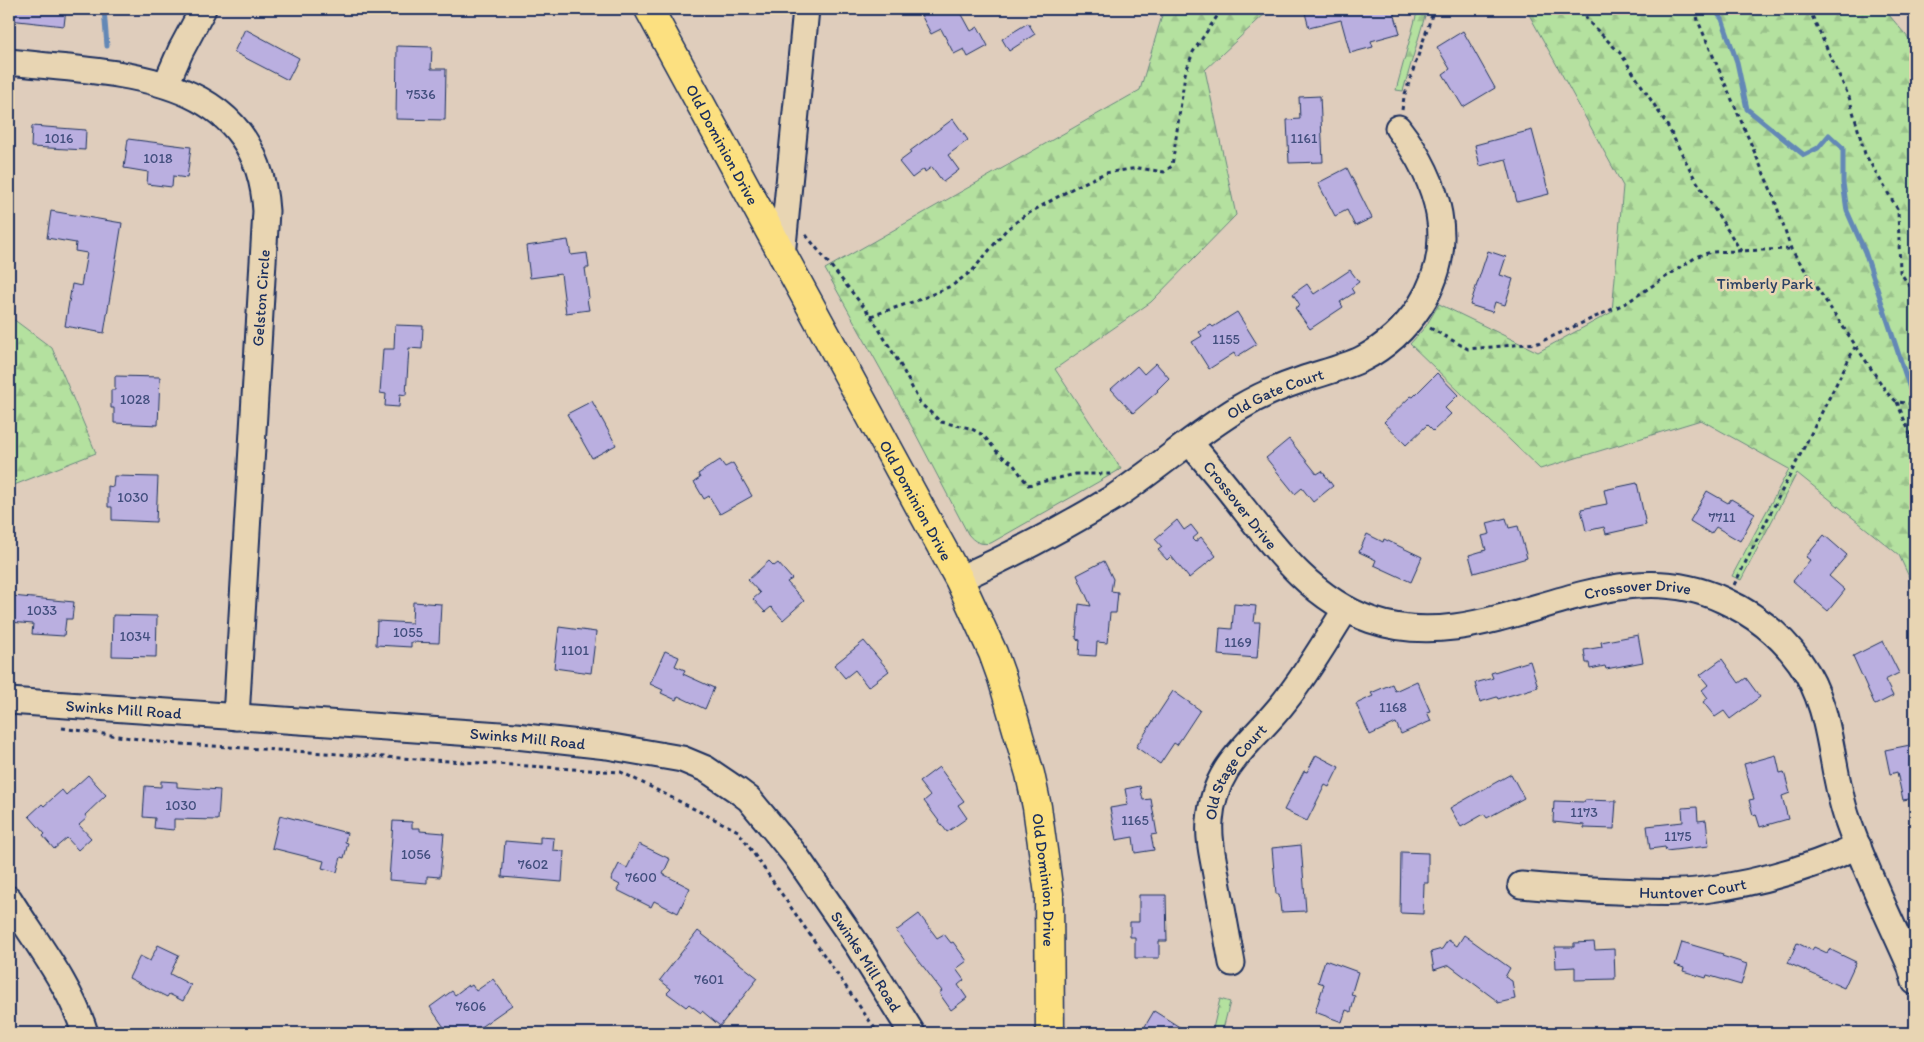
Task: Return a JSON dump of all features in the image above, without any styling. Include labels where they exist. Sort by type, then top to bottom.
[{"type":"main road","name":"Old Dominion Drive","points":[[649,9],[959,579],[993,653],[1030,774],[1037,807],[1049,894],[1050,1033]]},
{"type":"street","points":[[166,84],[181,50],[203,9]]},
{"type":"street","points":[[782,256],[806,9]]},
{"type":"street","name":"Gelston Circle","points":[[9,62],[105,72],[166,84],[193,96],[219,111],[234,125],[248,144],[258,166],[264,189],[266,211],[236,716]]},
{"type":"street","name":"Old Gate Court","points":[[959,579],[989,565],[1116,495],[1238,409],[1262,396],[1367,356],[1400,332],[1412,318],[1427,294],[1436,272],[1441,250],[1442,230],[1438,207],[1429,179],[1414,148],[1398,128]]},
{"type":"street","name":"Crossover Drive","points":[[1190,443],[1294,570],[1316,589],[1346,609],[1370,620],[1403,629],[1434,630],[1473,624],[1601,590],[1628,585],[1657,584],[1688,588],[1726,601],[1740,607],[1763,622],[1784,641],[1801,664],[1814,687],[1828,728],[1847,819],[1910,965],[1915,982]]},
{"type":"street","name":"Old Stage Court","points":[[1232,963],[1211,845],[1210,821],[1214,799],[1221,779],[1232,760],[1281,707],[1304,676],[1346,609]]},
{"type":"street","name":"Swinks Mill Road","points":[[9,701],[516,736],[607,746],[682,760],[706,769],[729,783],[749,799],[796,856],[858,946],[912,1033]]},
{"type":"street","name":"Huntover Court","points":[[1521,885],[1660,893],[1703,890],[1767,878],[1833,858],[1858,846]]},
{"type":"street","points":[[9,899],[67,991],[85,1033]]},
{"type":"path","points":[[871,316],[924,298],[953,285],[973,270],[1006,230],[1024,216],[1075,187],[1105,173],[1138,168],[1164,172],[1172,166],[1185,74],[1193,52],[1222,9]]},
{"type":"path","points":[[1398,128],[1404,98],[1434,9]]},
{"type":"path","points":[[1582,9],[1588,21],[1621,54],[1666,123],[1694,177],[1742,251]]},
{"type":"path","points":[[1696,9],[1698,20],[1773,195],[1791,249],[1855,347],[1888,394],[1897,402],[1915,446]]},
{"type":"path","points":[[1809,9],[1849,97],[1865,154],[1898,210],[1900,272],[1915,294]]},
{"type":"path","points":[[803,231],[871,316],[901,366],[920,403],[942,422],[970,428],[983,435],[999,454],[1013,464],[1028,485],[1076,474],[1112,474]]},
{"type":"path","points":[[1412,318],[1468,349],[1538,343],[1626,303],[1698,256],[1711,252],[1791,249]]},
{"type":"path","points":[[1726,601],[1855,347]]},
{"type":"path","points":[[1897,402],[1915,404]]},
{"type":"path","points":[[62,728],[166,743],[621,772],[738,831],[878,1033]]},
{"type":"green space","points":[[1164,9],[1270,9],[1205,70],[1236,215],[1151,302],[1055,369],[1121,469],[991,543],[984,544],[978,542],[968,534],[900,404],[825,269],[1140,90]]},
{"type":"green space","points":[[1418,9],[1427,9],[1403,91],[1396,90]]},
{"type":"green space","name":"Timberly Park","points":[[1526,9],[1884,9],[1915,46],[1915,590],[1899,555],[1797,473],[1741,580],[1732,576],[1789,469],[1701,420],[1540,469],[1410,344],[1426,326],[1439,304],[1538,352],[1612,312],[1623,186]]},
{"type":"green space","points":[[9,316],[52,348],[96,453],[9,487]]},
{"type":"green space","points":[[1220,999],[1230,1002],[1222,1033],[1212,1033]]},
{"type":"building","points":[[9,9],[66,9],[64,26],[9,20]]},
{"type":"building","points":[[918,9],[959,9],[971,31],[978,27],[988,46],[968,57],[964,49],[954,54],[941,29],[931,34]]},
{"type":"building","points":[[1304,9],[1393,9],[1400,33],[1371,41],[1373,47],[1350,53],[1341,20],[1309,28]]},
{"type":"building","points":[[1028,23],[1035,34],[1009,51],[1002,39]]},
{"type":"building","points":[[245,29],[299,58],[288,80],[234,52]]},
{"type":"building","points":[[1463,31],[1495,88],[1463,107],[1443,74],[1450,69],[1437,47]]},
{"type":"building","points":[[397,46],[432,47],[431,69],[446,69],[445,120],[396,119]]},
{"type":"building","points":[[1320,96],[1323,162],[1289,163],[1287,120],[1300,119],[1299,97]]},
{"type":"building","points":[[953,119],[968,140],[948,155],[959,170],[943,182],[932,167],[925,172],[924,169],[912,178],[899,162],[911,153],[910,151]]},
{"type":"building","points":[[32,126],[86,130],[85,150],[31,147]]},
{"type":"building","points":[[1532,130],[1549,194],[1517,202],[1506,159],[1480,166],[1475,145]]},
{"type":"building","points":[[128,139],[191,147],[187,178],[173,176],[172,187],[147,184],[148,172],[124,168]]},
{"type":"building","points":[[1347,168],[1372,218],[1355,226],[1347,210],[1335,216],[1318,183]]},
{"type":"building","points":[[51,211],[122,223],[104,333],[65,326],[72,284],[81,286],[87,253],[75,251],[76,243],[47,238]]},
{"type":"building","points":[[568,240],[571,255],[587,253],[589,268],[585,268],[589,310],[566,313],[561,274],[530,278],[526,246]]},
{"type":"building","points":[[1488,251],[1506,257],[1500,275],[1513,279],[1505,305],[1495,302],[1492,312],[1470,305]]},
{"type":"building","points":[[1350,270],[1359,282],[1351,288],[1354,293],[1340,302],[1343,307],[1310,329],[1295,308],[1300,305],[1293,294],[1307,284],[1314,294]]},
{"type":"building","points":[[1237,312],[1257,344],[1236,357],[1234,353],[1209,369],[1192,342],[1202,336],[1199,332],[1211,325],[1213,327]]},
{"type":"building","points":[[395,325],[423,326],[422,349],[409,348],[406,395],[400,394],[399,407],[385,406],[386,394],[380,393],[383,349],[394,349]]},
{"type":"building","points":[[1156,363],[1169,378],[1158,391],[1133,413],[1111,389],[1137,366],[1144,374]]},
{"type":"building","points":[[1437,373],[1458,395],[1445,408],[1451,414],[1433,431],[1427,425],[1406,445],[1384,422]]},
{"type":"building","points":[[115,376],[160,377],[158,425],[114,423],[114,408],[111,408],[111,390],[115,390]]},
{"type":"building","points":[[592,401],[616,445],[592,458],[567,414]]},
{"type":"building","points":[[1289,439],[1317,474],[1322,471],[1333,486],[1313,502],[1302,488],[1295,494],[1266,458]]},
{"type":"building","points":[[720,460],[725,467],[733,463],[752,496],[720,514],[709,496],[704,499],[694,482],[700,478],[698,474]]},
{"type":"building","points":[[114,476],[158,477],[156,522],[112,520],[112,507],[108,507],[108,486],[113,487]]},
{"type":"building","points":[[1637,483],[1646,525],[1606,534],[1604,527],[1586,531],[1581,509],[1607,504],[1604,490]]},
{"type":"building","points":[[1707,491],[1728,503],[1731,499],[1755,513],[1740,541],[1716,527],[1711,534],[1690,521]]},
{"type":"building","points":[[1506,518],[1509,528],[1518,526],[1527,558],[1474,573],[1469,555],[1486,550],[1482,536],[1490,534],[1487,523]]},
{"type":"building","points":[[1177,520],[1184,530],[1191,525],[1198,534],[1192,539],[1195,542],[1201,537],[1216,556],[1189,578],[1171,556],[1167,560],[1158,550],[1162,547],[1155,539]]},
{"type":"building","points":[[1367,534],[1383,542],[1384,539],[1422,557],[1411,582],[1374,565],[1376,560],[1359,552]]},
{"type":"building","points":[[1824,535],[1847,555],[1829,576],[1845,590],[1828,611],[1793,581],[1810,560],[1806,557]]},
{"type":"building","points":[[769,561],[774,566],[778,563],[792,579],[787,582],[804,601],[783,620],[771,607],[765,612],[753,599],[760,593],[748,580]]},
{"type":"building","points":[[1104,561],[1113,579],[1111,591],[1118,592],[1116,613],[1110,613],[1107,643],[1097,642],[1096,656],[1079,655],[1080,640],[1076,639],[1079,604],[1091,606],[1077,575]]},
{"type":"building","points":[[12,596],[74,602],[72,619],[66,619],[64,636],[32,634],[33,624],[10,622]]},
{"type":"building","points":[[413,602],[441,604],[439,643],[411,642],[411,647],[376,645],[377,621],[412,623]]},
{"type":"building","points":[[1234,604],[1256,606],[1254,622],[1260,622],[1257,658],[1218,655],[1220,628],[1232,629]]},
{"type":"building","points":[[113,615],[157,616],[156,657],[112,656]]},
{"type":"building","points":[[559,627],[596,632],[591,673],[554,668]]},
{"type":"building","points":[[1638,635],[1643,662],[1606,669],[1605,666],[1590,669],[1589,663],[1586,663],[1584,650],[1602,647],[1601,642]]},
{"type":"building","points":[[864,641],[889,671],[868,687],[855,670],[845,678],[834,665]]},
{"type":"building","points":[[1883,641],[1899,673],[1885,680],[1893,696],[1875,705],[1853,656]]},
{"type":"building","points":[[665,651],[679,657],[675,666],[685,670],[683,674],[714,688],[705,709],[678,696],[676,700],[661,693],[663,690],[650,684]]},
{"type":"building","points":[[1722,659],[1739,683],[1746,678],[1760,697],[1730,719],[1724,711],[1715,717],[1703,702],[1708,698],[1702,690],[1708,685],[1700,675]]},
{"type":"building","points":[[1530,661],[1538,687],[1498,699],[1497,697],[1480,702],[1475,683],[1493,678],[1491,673]]},
{"type":"building","points":[[1417,681],[1430,711],[1427,712],[1431,721],[1401,734],[1396,723],[1370,735],[1356,704],[1373,696],[1371,693],[1392,684],[1395,691]]},
{"type":"building","points":[[1173,691],[1200,710],[1177,745],[1174,743],[1160,764],[1136,747]]},
{"type":"building","points":[[1915,744],[1915,798],[1903,800],[1897,772],[1890,774],[1885,750]]},
{"type":"building","points":[[1316,755],[1339,767],[1329,787],[1325,785],[1307,821],[1284,810],[1304,771],[1307,772]]},
{"type":"building","points":[[1776,755],[1780,773],[1784,772],[1790,793],[1782,796],[1788,819],[1760,827],[1756,814],[1753,815],[1749,800],[1754,799],[1744,764]]},
{"type":"building","points":[[939,767],[964,801],[958,805],[967,818],[947,832],[924,801],[930,796],[919,782]]},
{"type":"building","points":[[1511,774],[1524,798],[1487,818],[1484,814],[1461,827],[1450,808]]},
{"type":"building","points":[[88,775],[106,795],[85,815],[87,818],[79,825],[91,838],[78,850],[67,838],[54,849],[43,836],[45,834],[29,816],[62,790],[66,795]]},
{"type":"building","points":[[161,781],[177,782],[177,787],[220,790],[218,820],[174,819],[174,830],[154,828],[155,818],[143,817],[145,786],[161,787]]},
{"type":"building","points":[[1140,786],[1143,800],[1151,799],[1157,834],[1151,835],[1154,850],[1135,853],[1133,837],[1116,840],[1110,808],[1128,805],[1125,789]]},
{"type":"building","points":[[1585,800],[1616,801],[1614,829],[1584,828],[1584,825],[1553,822],[1554,801],[1584,802]]},
{"type":"building","points":[[1697,807],[1698,821],[1706,820],[1709,846],[1666,851],[1665,847],[1650,849],[1647,826],[1683,822],[1682,808]]},
{"type":"building","points":[[280,815],[347,833],[345,842],[348,843],[344,858],[341,857],[337,872],[322,868],[324,861],[272,848]]},
{"type":"building","points":[[393,821],[412,822],[412,828],[420,828],[420,831],[444,833],[440,877],[427,876],[427,883],[389,880]]},
{"type":"building","points":[[540,837],[554,838],[553,850],[564,851],[562,882],[502,877],[505,841],[540,844]]},
{"type":"building","points":[[639,844],[670,859],[663,874],[690,888],[678,913],[654,901],[651,907],[617,890],[620,885],[611,880],[619,864],[627,868]]},
{"type":"building","points":[[1301,845],[1306,911],[1281,912],[1279,894],[1276,894],[1272,848]]},
{"type":"building","points":[[1401,852],[1428,853],[1428,883],[1424,883],[1423,914],[1400,913]]},
{"type":"building","points":[[1139,895],[1166,895],[1167,941],[1159,941],[1159,958],[1135,958],[1135,937],[1130,937],[1130,922],[1139,922]]},
{"type":"building","points":[[919,914],[937,938],[944,934],[951,943],[953,942],[967,961],[956,969],[964,980],[958,985],[967,998],[951,1010],[939,993],[942,991],[896,931]]},
{"type":"building","points":[[698,931],[758,978],[720,1026],[702,1011],[701,1013],[689,1004],[686,1007],[667,993],[671,989],[660,980]]},
{"type":"building","points":[[1464,935],[1510,968],[1505,977],[1512,981],[1515,999],[1498,1003],[1449,965],[1434,970],[1431,952],[1442,949],[1448,940],[1457,946]]},
{"type":"building","points":[[1594,942],[1595,950],[1614,949],[1615,979],[1575,980],[1575,967],[1556,968],[1555,947],[1574,947],[1574,943]]},
{"type":"building","points":[[1682,942],[1723,954],[1722,956],[1747,964],[1741,985],[1707,975],[1706,978],[1683,971],[1684,968],[1675,965]]},
{"type":"building","points":[[1797,943],[1812,950],[1814,947],[1827,953],[1829,949],[1856,962],[1844,988],[1788,963]]},
{"type":"building","points":[[158,945],[179,955],[170,974],[191,985],[183,1001],[169,994],[167,997],[129,978],[140,956],[150,961]]},
{"type":"building","points":[[1325,960],[1358,972],[1351,995],[1355,996],[1351,1012],[1346,1010],[1342,1022],[1315,1012],[1324,984],[1318,982]]},
{"type":"building","points":[[493,979],[512,1005],[472,1033],[448,1033],[430,1007],[452,991],[455,995],[468,985],[469,987],[472,985],[476,991]]},
{"type":"building","points":[[1154,1011],[1189,1033],[1152,1033],[1144,1028]]},
{"type":"waterway","points":[[104,9],[107,46]]},
{"type":"waterway","points":[[1714,9],[1722,19],[1737,62],[1747,109],[1804,155],[1818,148],[1829,135],[1843,148],[1843,183],[1847,211],[1865,252],[1915,404]]}]
